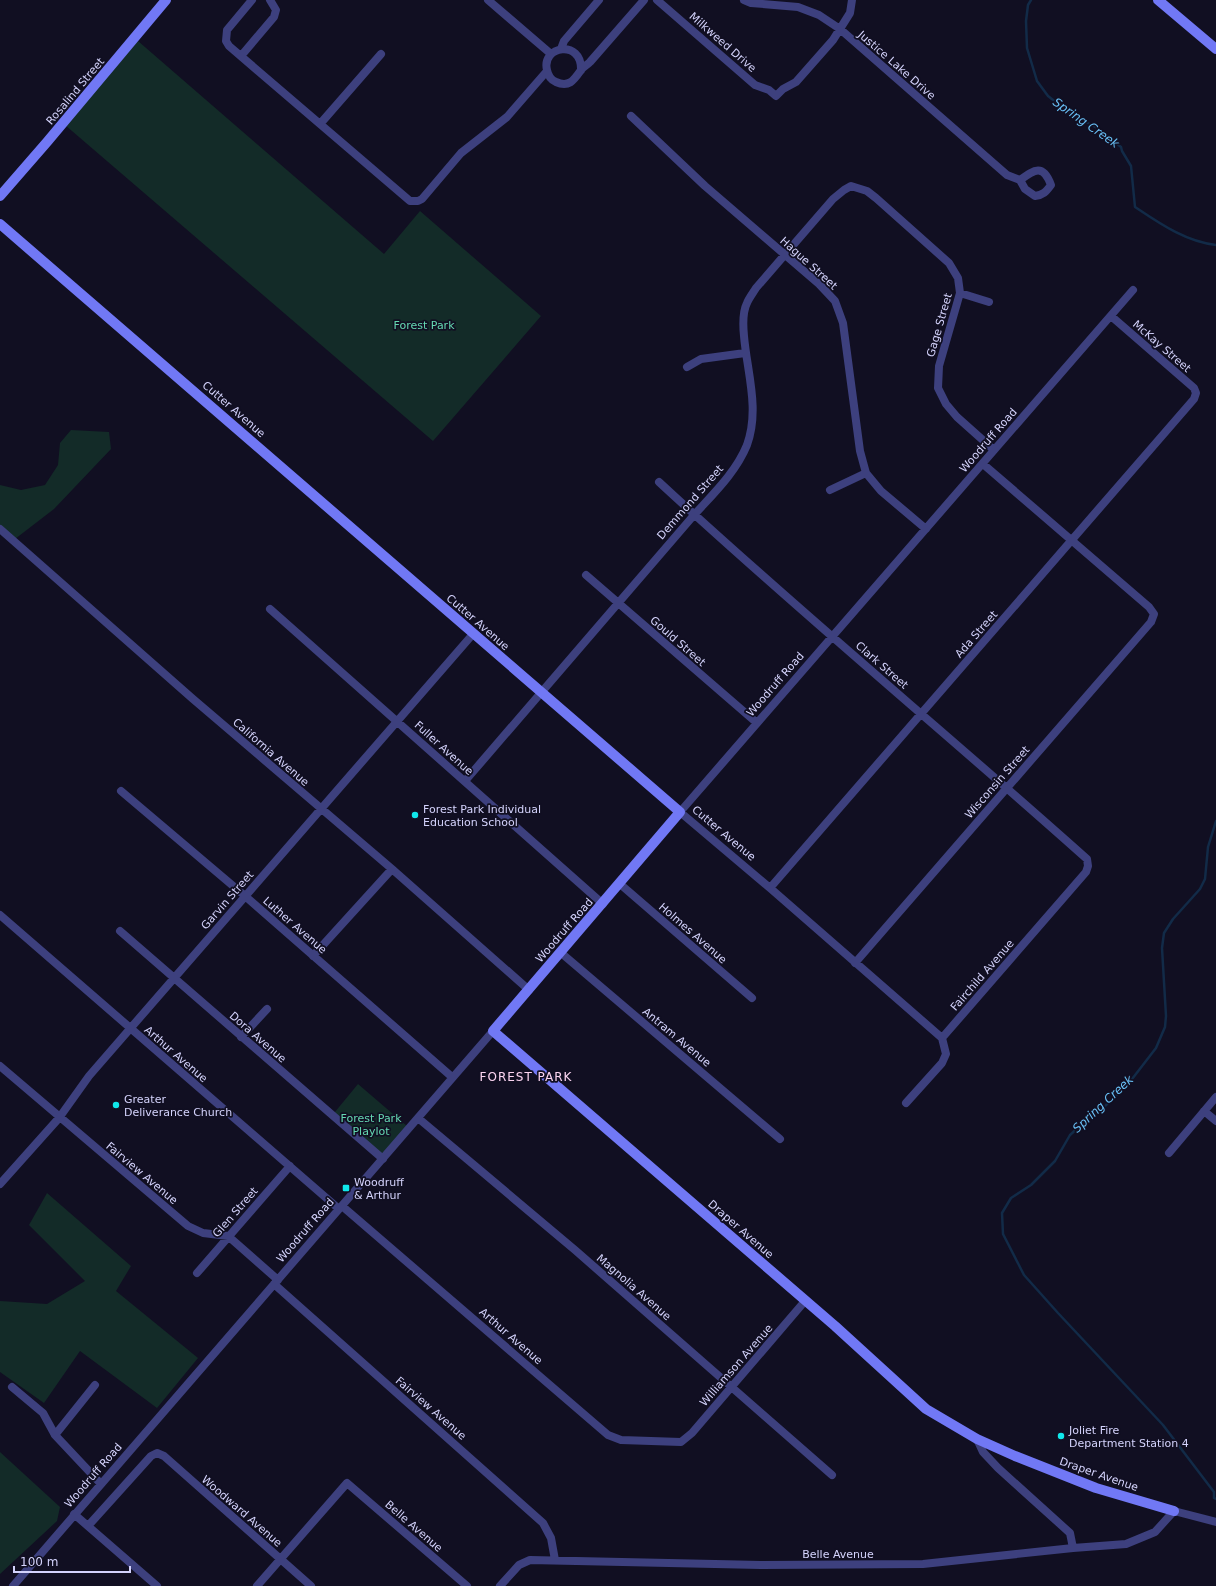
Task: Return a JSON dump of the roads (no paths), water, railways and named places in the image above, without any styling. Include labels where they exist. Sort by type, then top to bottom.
[{"type":"street","name":"Rosalind Street","points":[[0,196],[166,0]]},
{"type":"street","points":[[252,0],[227,30],[225,35],[229,46],[406,198],[414,201],[422,199],[461,153],[507,116],[547,71],[548,59],[551,54],[561,49],[572,51],[576,54],[581,64],[581,70]]},
{"type":"street","points":[[241,56],[274,17],[276,10],[270,0]]},
{"type":"street","points":[[488,0],[551,54]]},
{"type":"street","points":[[561,49],[564,41],[599,0]]},
{"type":"street","points":[[547,71],[553,80],[564,84],[575,79],[581,70],[590,62],[644,0]]},
{"type":"street","name":"Milkweed Drive","points":[[658,0],[755,85],[769,90],[776,96],[783,89],[796,82],[833,40],[840,29]]},
{"type":"street","name":"Justice Lake Drive","points":[[744,0],[751,3],[798,7],[819,14],[840,29],[1007,175],[1020,180]]},
{"type":"street","points":[[840,29],[850,13],[852,0]]},
{"type":"street","points":[[1158,0],[1216,49]]},
{"type":"street","points":[[320,124],[382,54]]},
{"type":"street","name":"Hague Street","points":[[631,116],[705,186],[819,284],[834,301],[843,323],[860,450],[866,473],[881,491],[926,529]]},
{"type":"street","name":"Demmond Street","points":[[465,781],[729,476],[747,444],[753,416],[752,393],[745,353],[743,324],[746,304],[756,288],[833,200],[844,190],[852,186]]},
{"type":"street","name":"Gage Street","points":[[852,186],[876,198],[949,263],[958,278],[960,293],[939,366],[938,388],[946,404],[957,418],[994,450]]},
{"type":"street","name":"Cutter Avenue","points":[[0,224],[253,441],[473,634],[770,888],[942,1038]]},
{"type":"street","name":"Woodruff Road","points":[[13,1586],[383,1159],[452,1077],[529,990],[680,812],[1133,290]]},
{"type":"street","points":[[960,293],[989,302]]},
{"type":"street","name":"McKay Street","points":[[1111,316],[1194,388],[1196,393]]},
{"type":"street","points":[[687,367],[701,359],[745,353]]},
{"type":"street","name":"Ada Street","points":[[770,888],[1071,539],[1194,399],[1196,393]]},
{"type":"street","points":[[983,464],[1071,539]]},
{"type":"street","points":[[830,490],[866,473]]},
{"type":"street","name":"Clark Street","points":[[659,482],[694,515],[832,637],[1007,787],[1087,859],[1088,866]]},
{"type":"street","name":"California Avenue","points":[[0,529],[192,699],[392,869],[529,990]]},
{"type":"street","name":"Wisconsin Street","points":[[855,963],[1151,622],[1154,614],[1149,607],[1071,539]]},
{"type":"street","name":"Gould Street","points":[[586,575],[757,723]]},
{"type":"street","name":"Fuller Avenue","points":[[270,609],[603,904]]},
{"type":"street","name":"Garvin Street","points":[[0,1184],[59,1118],[89,1076],[473,634]]},
{"type":"street","name":"Luther Avenue","points":[[121,791],[245,896],[452,1077]]},
{"type":"street","name":"Fairchild Avenue","points":[[942,1038],[1086,872],[1088,866]]},
{"type":"street","points":[[313,956],[392,869]]},
{"type":"street","name":"Holmes Avenue","points":[[620,884],[752,998]]},
{"type":"street","name":"Arthur Avenue","points":[[0,915],[290,1166],[341,1207],[608,1435],[621,1440],[681,1442]]},
{"type":"street","name":"Dora Avenue","points":[[120,931],[383,1159]]},
{"type":"street","name":"Antram Avenue","points":[[560,952],[780,1139]]},
{"type":"street","points":[[242,1037],[267,1009]]},
{"type":"street","name":"Draper Avenue","points":[[493,1031],[835,1326],[926,1409],[977,1439],[1096,1488],[1174,1512],[1216,1522]]},
{"type":"street","points":[[906,1103],[942,1063],[946,1054],[942,1038]]},
{"type":"street","name":"Fairview Avenue","points":[[0,1066],[59,1118],[188,1226],[203,1233],[228,1236],[276,1282],[544,1522],[551,1538],[555,1560]]},
{"type":"street","points":[[1169,1153],[1216,1097]]},
{"type":"street","points":[[1204,1111],[1216,1121]]},
{"type":"street","name":"Magnolia Avenue","points":[[418,1118],[575,1250],[832,1474]]},
{"type":"street","name":"Glen Street","points":[[196,1273],[290,1166]]},
{"type":"street","name":"Williamson Avenue","points":[[681,1442],[692,1433],[732,1388],[805,1301]]},
{"type":"street","points":[[55,1436],[95,1385]]},
{"type":"street","points":[[12,1386],[43,1413],[55,1436],[101,1484]]},
{"type":"street","points":[[977,1439],[982,1452],[1070,1533],[1073,1548]]},
{"type":"street","name":"Woodward Avenue","points":[[88,1526],[151,1456],[158,1453],[164,1456],[311,1586]]},
{"type":"street","name":"Belle Avenue","points":[[280,1560],[347,1483],[467,1586]]},
{"type":"street","name":"Belle Avenue","points":[[500,1586],[519,1565],[530,1560],[769,1565],[916,1564],[1126,1544],[1155,1532],[1174,1512]]},
{"type":"street","points":[[74,1514],[157,1586]]},
{"type":"street","points":[[257,1586],[280,1560]]},
{"type":"waterway","name":"Spring Creek","points":[[1031,0],[1028,5],[1026,21],[1027,48],[1037,81],[1048,96],[1071,114],[1097,128],[1121,147],[1131,166],[1135,207],[1173,231],[1194,240],[1216,245]]},
{"type":"waterway","name":"Spring Creek","points":[[1216,821],[1208,847],[1205,879],[1200,889],[1173,919],[1164,933],[1162,948],[1166,1016],[1165,1027],[1156,1048],[1129,1083],[1105,1106],[1091,1116],[1070,1135],[1055,1161],[1031,1185],[1011,1198],[1002,1213],[1003,1234],[1024,1275],[1163,1425],[1214,1492],[1214,1498],[1216,1499]]},
{"type":"place","name":"Forest Park Individual Education School","points":[[415,815]]},
{"type":"place","name":"Greater Deliverance Church","points":[[116,1105]]},
{"type":"place","name":"Woodruff & Arthur","points":[[346,1188]]},
{"type":"place","name":"Joliet Fire Department Station 4","points":[[1061,1436]]},
{"type":"district","name":"FOREST PARK","points":[[526,1077]]},
{"type":"park label","name":"Forest Park","points":[[424,325]]},
{"type":"park label","name":"Forest Park Playlot","points":[[371,1124]]}]
